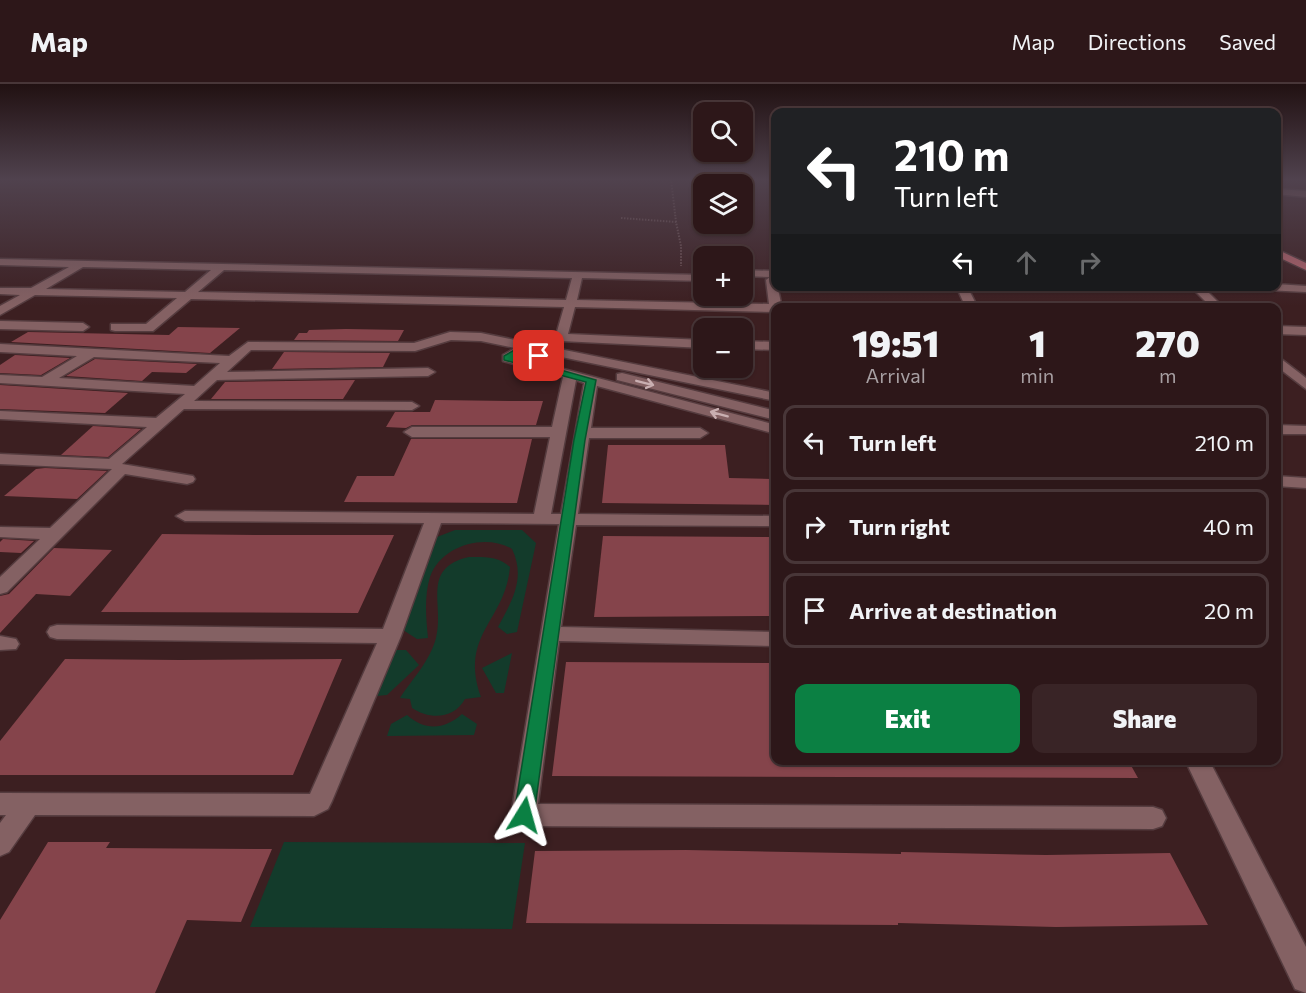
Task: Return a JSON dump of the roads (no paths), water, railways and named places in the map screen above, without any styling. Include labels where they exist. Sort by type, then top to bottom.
[{"type":"main road","points":[[1281,245],[1306,256]]},
{"type":"main road","points":[[1281,255],[1306,268],[1301,274],[1306,281]]},
{"type":"street","points":[[0,257],[221,267],[405,268],[578,274],[693,271]]},
{"type":"street","points":[[0,311],[85,261]]},
{"type":"street","points":[[0,262],[85,261],[614,272],[693,277]]},
{"type":"street","points":[[115,327],[149,328],[221,267]]},
{"type":"street","points":[[375,300],[405,268]]},
{"type":"street","points":[[578,274],[562,335],[571,340],[693,344]]},
{"type":"street","points":[[753,275],[771,278]]},
{"type":"street","points":[[753,279],[771,278]]},
{"type":"street","points":[[1281,288],[1306,289]]},
{"type":"street","points":[[0,291],[185,297],[771,308]]},
{"type":"street","points":[[1200,291],[1214,303]]},
{"type":"street","points":[[0,325],[82,329],[55,351]]},
{"type":"street","points":[[0,346],[27,330]]},
{"type":"street","points":[[1281,330],[1306,331]]},
{"type":"street","points":[[1,585],[56,534],[159,423],[248,346],[415,347],[459,336],[481,337],[771,396]]},
{"type":"street","points":[[753,345],[771,346]]},
{"type":"street","points":[[0,346],[231,360]]},
{"type":"street","points":[[771,415],[518,351],[508,358],[771,429]]},
{"type":"street","points":[[45,381],[91,353]]},
{"type":"street","points":[[1281,362],[1300,375],[1306,385]]},
{"type":"street","points":[[212,376],[428,372]]},
{"type":"street","points":[[1281,374],[1300,375]]},
{"type":"street","points":[[541,520],[570,432],[580,377]]},
{"type":"street","points":[[0,379],[196,390]]},
{"type":"street","points":[[179,405],[412,406]]},
{"type":"street","points":[[0,415],[159,423]]},
{"type":"street","points":[[1281,429],[1306,430]]},
{"type":"street","points":[[412,432],[700,433]]},
{"type":"street","points":[[570,432],[567,520],[524,815],[1153,818]]},
{"type":"street","points":[[0,459],[117,467],[187,479]]},
{"type":"street","points":[[1281,481],[1306,483]]},
{"type":"street","points":[[185,516],[771,521]]},
{"type":"street","points":[[0,804],[314,805],[319,801],[391,636],[434,519]]},
{"type":"street","points":[[0,531],[56,534]]},
{"type":"street","points":[[57,632],[391,636]]},
{"type":"street","points":[[550,634],[771,639]]},
{"type":"street","points":[[1200,765],[1306,978]]},
{"type":"street","points":[[0,844],[28,804]]}]
